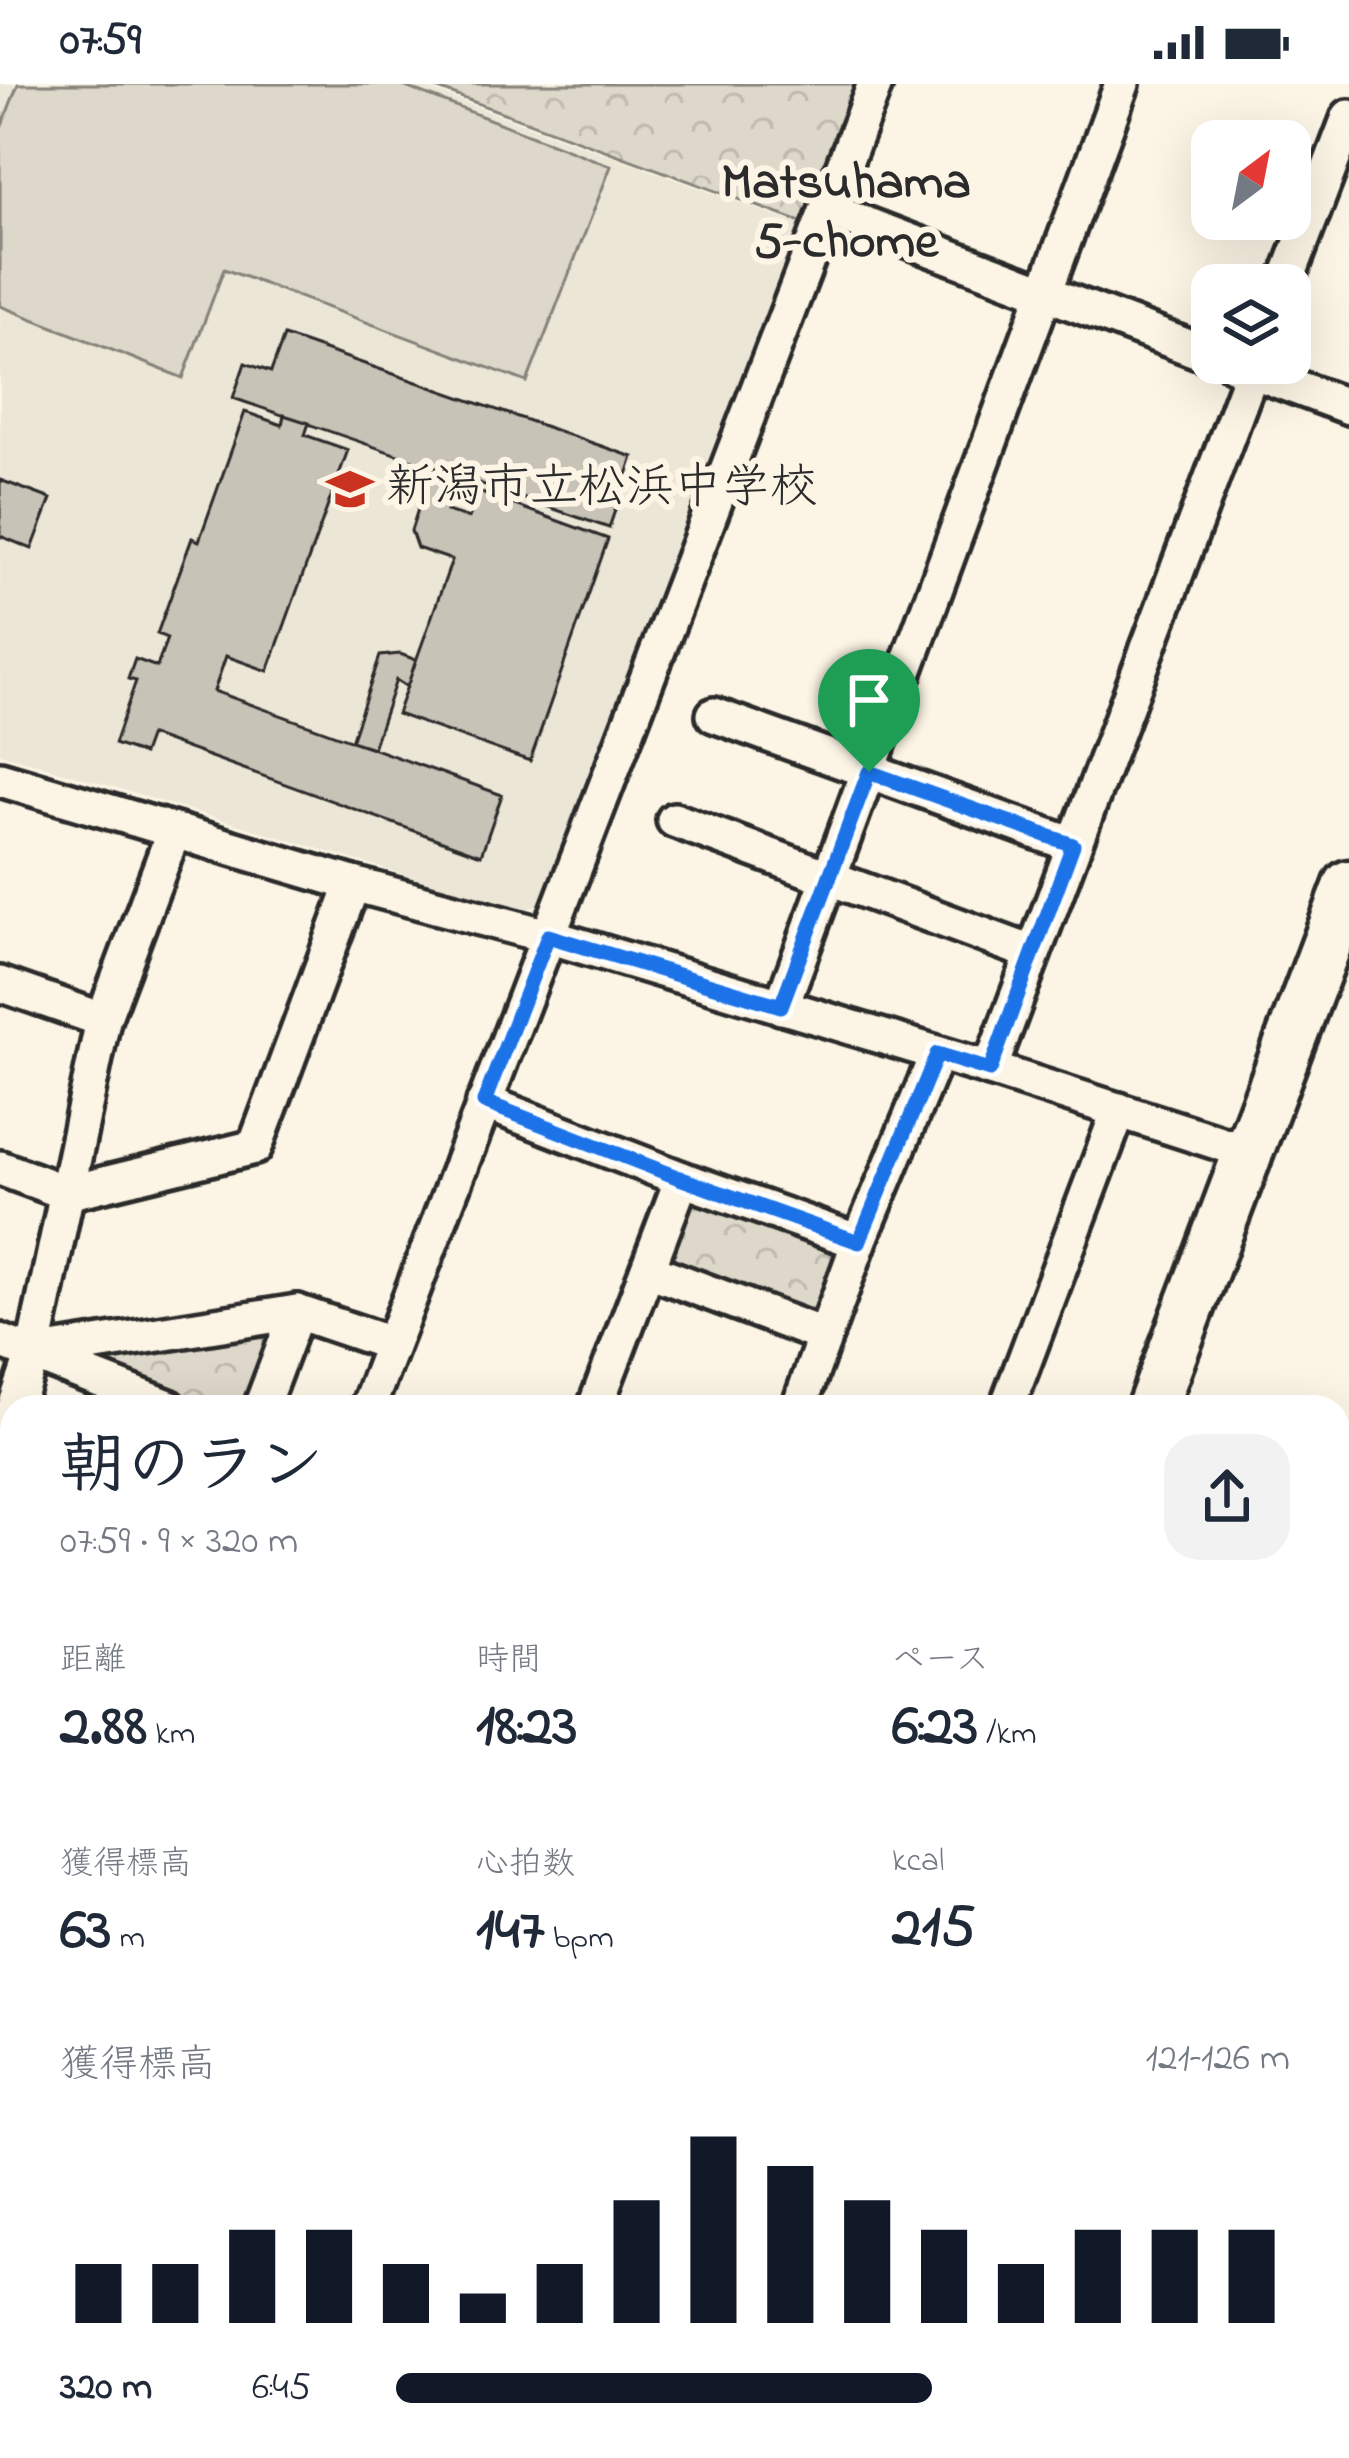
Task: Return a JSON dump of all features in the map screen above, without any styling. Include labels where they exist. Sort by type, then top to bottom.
[{"type":"street","points":[[372,1395],[875,84]]},
{"type":"street","points":[[781,1006],[1122,84]]},
{"type":"street","points":[[1293,264],[1349,117]]},
{"type":"street","points":[[828,210],[1191,348]]},
{"type":"street","points":[[990,1070],[1239,384]]},
{"type":"street","points":[[1291,384],[1349,407]]},
{"type":"street","points":[[713,715],[1073,845]]},
{"type":"street","points":[[0,779],[352,884],[548,936],[1248,1152]]},
{"type":"street","points":[[674,820],[1032,953]]},
{"type":"street","points":[[19,1395],[33,1354],[103,1020],[174,831]]},
{"type":"street","points":[[0,1168],[67,1193],[255,1147],[352,884]]},
{"type":"street","points":[[1157,1395],[1349,885]]},
{"type":"street","points":[[0,984],[103,1020]]},
{"type":"street","points":[[803,1395],[859,1242],[937,1054]]},
{"type":"street","points":[[484,1102],[859,1242]]},
{"type":"street","points":[[1012,1395],[1119,1109]]},
{"type":"street","points":[[600,1395],[682,1179]]},
{"type":"street","points":[[649,1270],[825,1336]]},
{"type":"street","points":[[33,1354],[297,1312],[391,1344]]},
{"type":"street","points":[[266,1395],[297,1312]]},
{"type":"street","points":[[0,1341],[138,1395]]},
{"type":"shaded area","name":"新潟市立松浜中学校","points":[[0,84],[415,84],[800,225],[544,904],[521,910],[0,753]]},
{"type":"green space","points":[[18,84],[398,84],[611,166],[527,382],[224,269],[183,378],[0,306],[0,131]]},
{"type":"green space","points":[[425,84],[855,84],[803,223]]},
{"type":"green space","points":[[696,1193],[841,1248],[823,1321],[666,1269],[685,1198]]},
{"type":"green space","points":[[273,1326],[278,1334],[255,1395],[171,1395],[87,1364],[92,1353]]},
{"type":"building","points":[[284,336],[633,457],[609,528],[233,398],[245,363],[271,372]]},
{"type":"building","points":[[245,412],[282,425],[284,415],[309,423],[305,435],[348,450],[268,671],[226,656],[214,691],[502,795],[481,855],[150,735],[143,754],[114,744],[136,681],[128,679],[135,659],[157,667],[167,638],[157,634],[192,538],[199,541]]},
{"type":"building","points":[[432,465],[460,475],[447,511],[469,518],[479,492],[608,539],[530,761],[397,714],[452,560],[417,548],[411,531]]},
{"type":"building","points":[[0,480],[51,499],[32,549],[0,536]]},
{"type":"building","points":[[400,654],[416,660],[407,687],[396,680],[373,748],[351,741],[380,656]]},
{"type":"place","name":"新潟市立松浜中学校","points":[[350,489]]},
{"type":"district","name":"Matsuhama 5-chome","points":[[846,213]]},
{"type":"route","points":[[869,772],[1073,845],[990,1070],[937,1054],[859,1242],[484,1102],[548,936],[781,1006],[869,772]]}]
